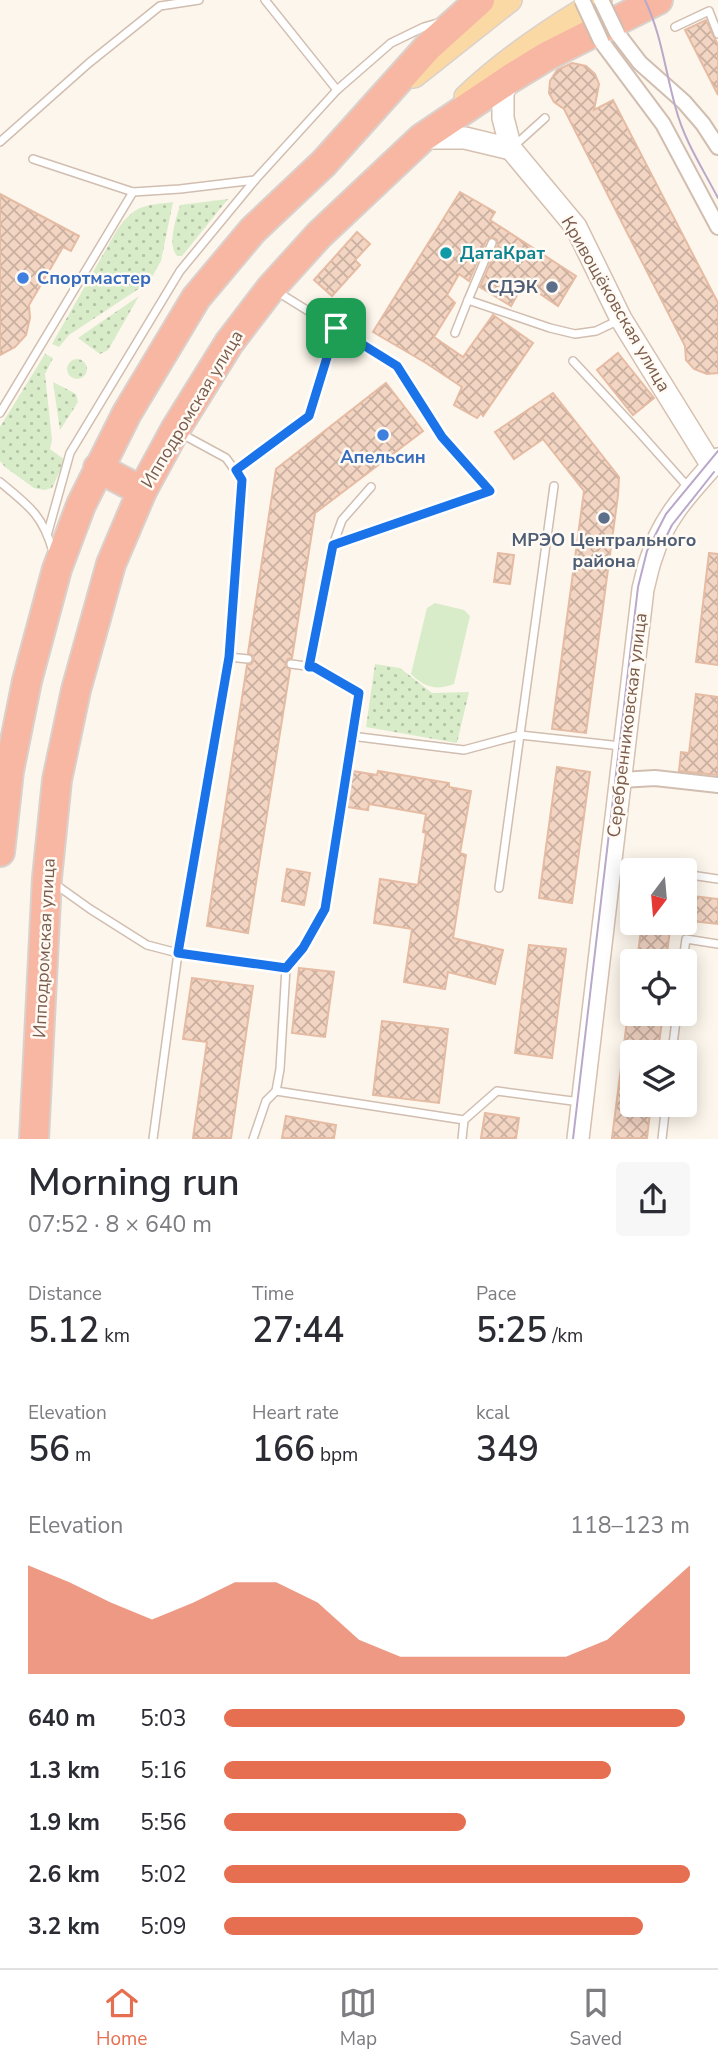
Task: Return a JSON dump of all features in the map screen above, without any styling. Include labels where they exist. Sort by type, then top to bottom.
[{"type":"highway","points":[[0,852],[9,771],[37,640],[57,569],[81,505],[127,413],[196,298],[253,230],[324,163],[429,46],[480,0]]},
{"type":"highway","name":"Ипподромская улица","points":[[34,1139],[47,878],[57,780],[76,690],[111,564],[142,491],[175,430],[229,343],[271,288],[320,235],[422,138],[547,56],[658,0]]},
{"type":"highway","points":[[98,468],[142,491]]},
{"type":"main road","points":[[368,113],[510,0]]},
{"type":"main road","points":[[422,138],[492,72],[562,22],[601,0]]},
{"type":"street","points":[[582,0],[601,41],[663,124],[718,227]]},
{"type":"street","points":[[601,0],[617,33],[640,63],[684,102],[718,147]]},
{"type":"street","points":[[422,138],[465,138],[511,149],[503,118],[503,93],[511,78]]},
{"type":"street","name":"Кривощёковская улица","points":[[511,149],[576,227],[621,319],[715,462]]},
{"type":"street","name":"Серебренниковская улица","points":[[578,1139],[643,589],[652,553],[669,519],[715,462]]},
{"type":"street","points":[[621,780],[655,778],[718,785]]},
{"type":"lane","points":[[0,142],[89,63],[160,6],[199,0]]},
{"type":"lane","points":[[265,0],[337,90]]},
{"type":"lane","points":[[675,27],[709,10],[718,34]]},
{"type":"lane","points":[[48,532],[71,453],[180,271],[255,180],[337,90],[391,43],[424,27],[458,18]]},
{"type":"lane","points":[[511,149],[545,118]]},
{"type":"lane","points":[[33,159],[133,192],[255,180]]},
{"type":"lane","points":[[0,413],[133,192]]},
{"type":"lane","points":[[455,334],[492,243]]},
{"type":"lane","points":[[271,288],[397,366],[442,437],[490,491],[333,545]]},
{"type":"lane","points":[[468,300],[575,334],[596,331],[621,319]]},
{"type":"lane","points":[[236,470],[309,416],[336,328]]},
{"type":"lane","points":[[573,361],[691,490]]},
{"type":"lane","points":[[153,1139],[178,953],[229,657],[242,480],[226,458],[175,430]]},
{"type":"lane","points":[[0,482],[33,510],[48,532],[57,569]]},
{"type":"lane","points":[[499,888],[554,486]]},
{"type":"lane","points":[[309,667],[333,545],[342,520],[371,487]]},
{"type":"lane","points":[[229,657],[247,659]]},
{"type":"lane","points":[[253,1139],[266,1101],[276,1091],[280,1069],[286,968],[303,948],[325,909],[359,693],[314,667],[291,664]]},
{"type":"lane","points":[[351,736],[464,750],[520,734],[625,746]]},
{"type":"lane","points":[[611,864],[620,865]]},
{"type":"lane","points":[[697,876],[718,879]]},
{"type":"lane","points":[[47,878],[147,945],[178,953],[286,968]]},
{"type":"lane","points":[[685,949],[686,939],[718,944]]},
{"type":"lane","points":[[276,1091],[464,1120]]},
{"type":"lane","points":[[462,1139],[464,1120],[497,1091],[582,1102]]},
{"type":"lane","points":[[662,1139],[665,1117]]},
{"type":"green space","points":[[228,199],[182,256],[177,256],[172,238],[180,205]]},
{"type":"green space","points":[[173,202],[161,261],[149,282],[69,335],[59,347],[52,344],[124,221],[141,208]]},
{"type":"green space","points":[[139,296],[108,350],[100,354],[78,338]]},
{"type":"green space","points":[[45,354],[53,358],[45,374],[52,440],[50,449],[65,460],[52,488],[44,490],[34,488],[0,461],[0,427]]},
{"type":"green space","points":[[77,359],[84,362],[87,369],[84,376],[77,379],[70,376],[67,369],[70,362]]},
{"type":"green space","points":[[53,382],[76,394],[78,402],[60,430]]},
{"type":"green space","points":[[435,603],[464,610],[470,616],[454,684],[442,687],[426,685],[411,674],[427,608]]},
{"type":"green space","points":[[375,664],[400,668],[432,693],[469,692],[457,743],[366,727]]},
{"type":"building","points":[[706,20],[718,45],[718,95],[685,30]]},
{"type":"building","points":[[572,63],[586,66],[595,74],[599,84],[594,110],[613,100],[718,303],[718,373],[707,374],[694,369],[686,360],[685,346],[564,109],[554,102],[549,93],[550,81],[557,70]]},
{"type":"building","points":[[460,192],[495,212],[490,220],[576,276],[558,306],[524,283],[511,306],[480,287],[498,245],[497,240],[492,237],[486,241],[469,281],[459,274],[447,295],[455,303],[434,337],[463,357],[493,315],[533,343],[483,416],[481,413],[477,418],[454,405],[462,387],[373,332]]},
{"type":"building","name":"Спортмастер","points":[[0,194],[79,236],[71,251],[63,247],[29,305],[30,318],[26,335],[15,347],[0,355]]},
{"type":"building","points":[[357,232],[370,244],[355,260],[360,265],[332,296],[314,280]]},
{"type":"building","points":[[618,353],[654,398],[633,415],[597,370]]},
{"type":"building","points":[[386,383],[423,431],[315,513],[292,658],[285,663],[290,670],[248,933],[207,926],[247,665],[254,660],[248,653],[276,469]]},
{"type":"building","points":[[553,393],[619,477],[586,733],[552,729],[584,491],[543,439],[514,459],[495,432]]},
{"type":"building","points":[[498,553],[514,555],[510,584],[494,582]]},
{"type":"building","points":[[709,553],[718,554],[718,665],[696,662]]},
{"type":"building","points":[[696,694],[718,697],[718,775],[679,771],[681,752],[689,753]]},
{"type":"building","points":[[557,767],[590,772],[572,903],[539,898]]},
{"type":"building","points":[[353,771],[377,775],[378,771],[449,783],[449,787],[471,791],[460,853],[466,855],[453,938],[503,950],[495,984],[448,972],[445,989],[404,982],[412,929],[374,923],[380,879],[418,885],[426,833],[423,832],[426,814],[369,804],[368,810],[347,807]]},
{"type":"building","points":[[287,869],[310,873],[304,905],[282,901]]},
{"type":"building","points":[[697,897],[718,899],[718,924],[697,922]]},
{"type":"building","points":[[640,935],[669,935],[668,949],[639,949]]},
{"type":"building","points":[[529,945],[566,949],[552,1058],[515,1053]]},
{"type":"building","points":[[299,968],[334,972],[325,1037],[292,1033]]},
{"type":"building","points":[[192,978],[253,986],[231,1138],[193,1138],[207,1042],[183,1039]]},
{"type":"building","points":[[382,1021],[448,1029],[439,1103],[373,1095]]},
{"type":"building","points":[[626,1026],[661,1026],[660,1040],[625,1040]]},
{"type":"building","points":[[620,1076],[620,1117],[649,1117],[647,1138],[612,1138]]},
{"type":"building","points":[[485,1113],[519,1118],[516,1138],[481,1138]]},
{"type":"building","points":[[286,1116],[336,1125],[334,1138],[282,1138]]},
{"type":"tram line","points":[[645,0],[659,40],[679,121],[718,198]]},
{"type":"tram line","points":[[573,1139],[638,587],[647,551],[666,514],[718,451]]},
{"type":"tram line","points":[[663,543],[672,525],[714,472]]},
{"type":"place","name":"ДатаКрат","points":[[446,253]]},
{"type":"place","name":"Спортмастер","points":[[23,278]]},
{"type":"place","name":"СДЭК","points":[[552,287]]},
{"type":"place","name":"Апельсин","points":[[383,435]]},
{"type":"place","name":"МРЭО Центрального района","points":[[604,518]]},
{"type":"route","points":[[336,328],[397,366],[442,437],[490,491],[333,545],[309,667],[314,667],[359,693],[325,909],[303,948],[286,968],[178,953],[229,657],[242,480],[236,470],[309,416],[336,328]]}]
